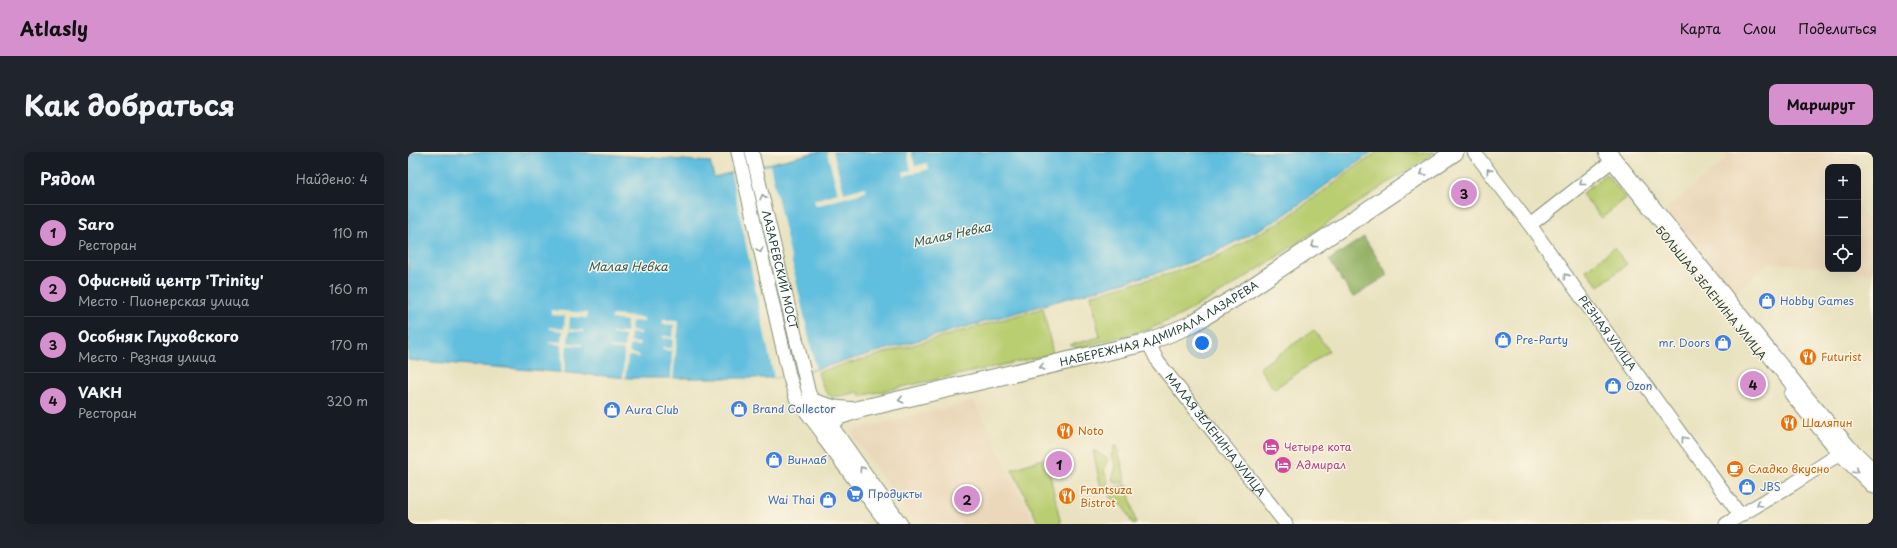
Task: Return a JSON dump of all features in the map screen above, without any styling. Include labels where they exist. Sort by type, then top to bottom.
[{"type":"main road","name":"НАБЕРЕЖНАЯ АДМИРАЛА ЛАЗАРЕВА","points":[[828,431],[839,416],[860,409],[1148,342],[1190,325],[1243,293],[1455,152]]},
{"type":"main road","name":"БОЛЬШАЯ ЗЕЛЕНИНА УЛИЦА","points":[[1609,159],[1807,400],[1844,451],[1873,472]]},
{"type":"main road","points":[[828,431],[890,524]]},
{"type":"street","name":"ЛАЗАРЕВСКИЙ МОСТ","points":[[738,152],[789,375],[796,398],[828,431]]},
{"type":"street","name":"ЛАЗАРЕВСКИЙ МОСТ","points":[[752,152],[808,394],[828,431]]},
{"type":"street","name":"РЕЗНАЯ УЛИЦА","points":[[1474,152],[1530,225],[1740,515]]},
{"type":"street","name":"БОЛЬШАЯ ЗЕЛЕНИНА УЛИЦА","points":[[1597,152],[1609,159]]},
{"type":"street","points":[[1530,225],[1609,159]]},
{"type":"street","name":"МАЛАЯ ЗЕЛЕНИНА УЛИЦА","points":[[1148,342],[1158,362],[1286,524]]},
{"type":"street","points":[[812,400],[835,407],[860,409]]},
{"type":"street","points":[[828,431],[901,524]]},
{"type":"street","points":[[1726,524],[1844,451]]},
{"type":"street","name":"БОЛЬШАЯ ЗЕЛЕНИНА УЛИЦА","points":[[1844,451],[1873,487]]},
{"type":"shaded area","points":[[1727,152],[1859,152],[1857,164],[1825,164],[1825,268],[1770,262],[1734,293],[1665,210],[1726,159]]},
{"type":"shaded area","points":[[1861,209],[1865,219],[1873,220],[1873,274],[1857,272],[1861,272]]},
{"type":"shaded area","points":[[974,401],[1035,524],[917,524],[854,437],[857,429]]},
{"type":"green space","points":[[1377,152],[1435,152],[1234,285],[1179,316],[1147,330],[1077,348],[1070,345],[1100,337],[1091,295],[1172,273],[1214,258],[1282,221]]},
{"type":"green space","points":[[1606,174],[1626,198],[1602,218],[1582,194]]},
{"type":"green space","points":[[1364,237],[1388,275],[1353,297],[1329,260]]},
{"type":"green space","points":[[1614,248],[1627,264],[1599,286],[1586,270]]},
{"type":"green space","points":[[1043,308],[1053,354],[860,396],[859,392],[842,396],[831,396],[827,394],[821,382],[818,372]]},
{"type":"green space","points":[[1314,330],[1329,351],[1274,389],[1259,368]]},
{"type":"green space","points":[[1114,446],[1117,446],[1126,482],[1116,483],[1112,479],[1116,466],[1111,456]]},
{"type":"green space","points":[[1093,451],[1096,451],[1108,459],[1104,470],[1108,481],[1106,487],[1101,488]]},
{"type":"green space","points":[[1046,458],[1061,524],[1039,524],[1012,469]]},
{"type":"green space","points":[[1127,485],[1136,524],[1132,523],[1124,507],[1114,501],[1110,495],[1112,488]]},
{"type":"water","name":"Малая Невка","points":[[408,152],[577,152],[710,162],[714,177],[817,152],[1372,152],[1279,219],[1212,254],[1171,269],[813,370],[774,378],[630,378],[408,360]]},
{"type":"pier","points":[[827,152],[833,152],[844,193],[865,187],[866,192],[816,206],[814,200],[838,193]]},
{"type":"pier","points":[[907,152],[911,152],[915,166],[927,163],[929,169],[904,176],[903,172],[911,170]]},
{"type":"pier","points":[[770,165],[816,369],[774,378],[731,173]]},
{"type":"pier","points":[[551,310],[587,313],[587,318],[570,317],[569,329],[583,330],[583,332],[569,331],[568,343],[582,344],[582,346],[567,345],[564,374],[561,374],[562,345],[549,343],[549,341],[562,342],[563,331],[550,329],[550,327],[564,329],[565,316],[551,315]]},
{"type":"pier","points":[[612,315],[644,318],[644,322],[632,321],[631,331],[641,332],[641,334],[631,333],[630,342],[640,343],[639,346],[630,345],[629,353],[639,355],[639,357],[628,356],[625,379],[623,379],[624,350],[610,349],[611,347],[624,348],[625,336],[612,334],[612,332],[626,333],[627,321],[611,319]]},
{"type":"pier","points":[[663,320],[679,321],[673,380],[671,380],[672,351],[662,350],[663,348],[672,348],[673,339],[663,338],[663,336],[673,337],[674,325],[662,324]]},
{"type":"place","name":"Особняк Глуховского","points":[[1464,193]]},
{"type":"place","name":"Hobby Games","points":[[1767,301]]},
{"type":"place","name":"Pre-Party","points":[[1503,340]]},
{"type":"place","name":"mr. Doors","points":[[1723,343]]},
{"type":"place","name":"Futurist","points":[[1808,357]]},
{"type":"place","name":"VAKH","points":[[1753,384]]},
{"type":"place","name":"Ozon","points":[[1613,386]]},
{"type":"place","name":"Brand Collector","points":[[739,409]]},
{"type":"place","name":"Aura Club","points":[[612,410]]},
{"type":"place","name":"Шаляпин","points":[[1789,423]]},
{"type":"place","name":"Noto","points":[[1065,431]]},
{"type":"place","name":"Четыре кота","points":[[1271,447]]},
{"type":"place","name":"Винлаб","points":[[774,460]]},
{"type":"place","name":"Saro","points":[[1059,464]]},
{"type":"place","name":"Адмирал","points":[[1283,465]]},
{"type":"place","name":"Сладко вкусно","points":[[1735,469]]},
{"type":"place","name":"JBS","points":[[1747,487]]},
{"type":"place","name":"Продукты","points":[[855,494]]},
{"type":"place","name":"Frantsuza Bistrot","points":[[1067,496]]},
{"type":"place","name":"Офисный центр 'Trinity'","points":[[967,499]]},
{"type":"place","name":"Wai Thai","points":[[828,500]]}]
